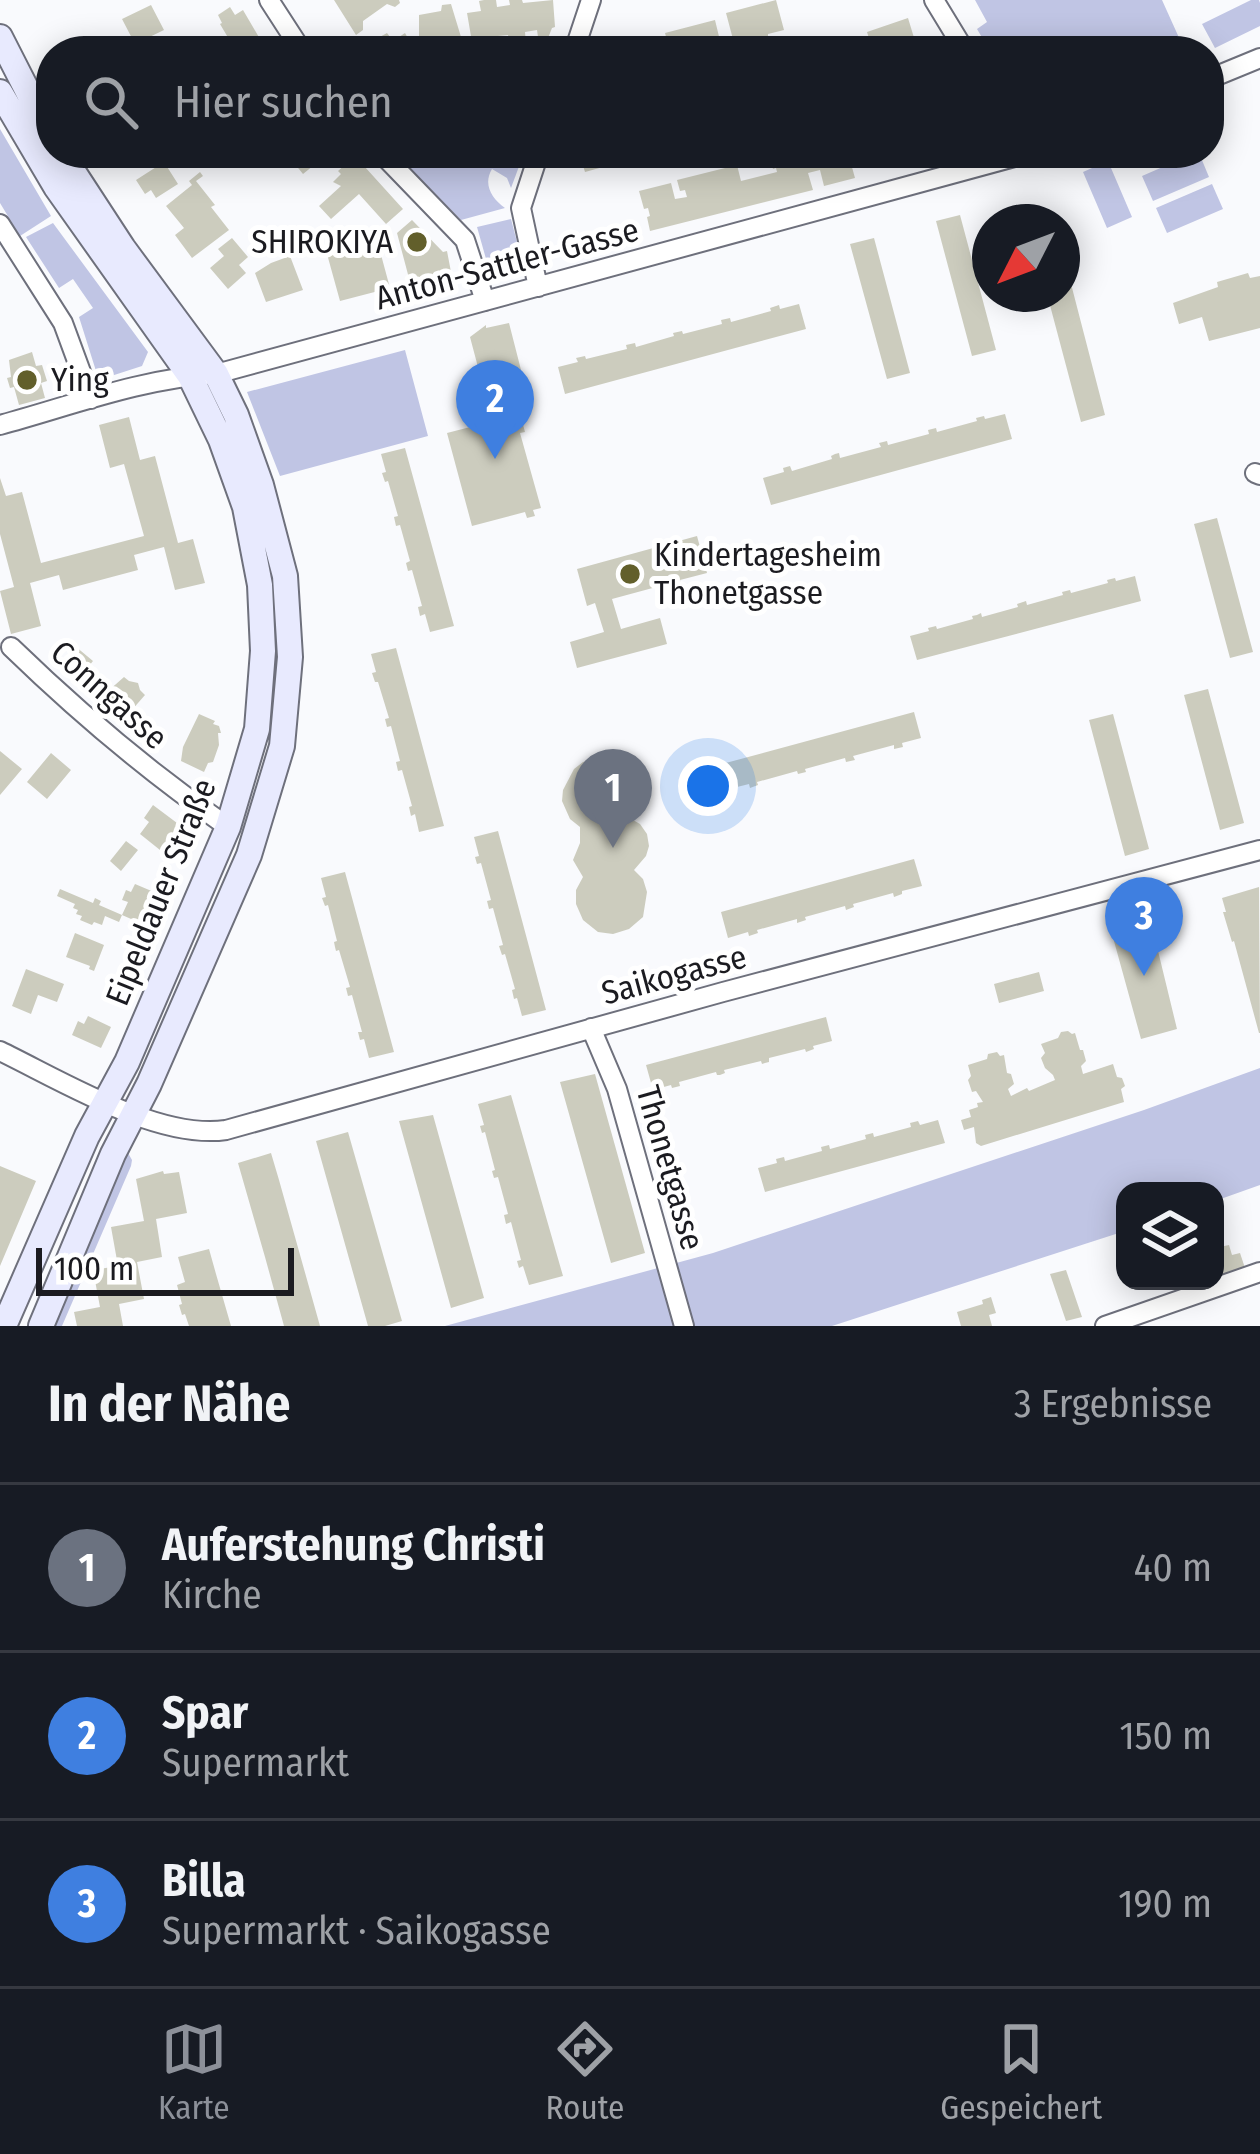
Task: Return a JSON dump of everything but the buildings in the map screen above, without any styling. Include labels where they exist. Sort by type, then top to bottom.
[{"type":"main road","points":[[0,37],[36,107]]},
{"type":"main road","name":"Eipeldauer Straße","points":[[0,92],[36,153]]},
{"type":"main road","name":"Eipeldauer Straße","points":[[4,1326],[87,1136],[128,1062],[228,827],[256,729],[263,651],[260,585],[244,507],[221,440],[190,376],[45,168]]},
{"type":"main road","name":"Eipeldauer Straße","points":[[40,1326],[249,855],[282,746],[290,657],[284,576],[261,485],[236,415],[216,374],[71,168]]},
{"type":"street","points":[[269,0],[292,36]]},
{"type":"street","points":[[579,36],[591,0]]},
{"type":"street","points":[[934,0],[956,36]]},
{"type":"street","points":[[1224,74],[1260,58]]},
{"type":"street","points":[[395,168],[464,240],[485,302]]},
{"type":"street","points":[[534,168],[521,208],[538,287]]},
{"type":"street","name":"Anton-Sattler-Gasse","points":[[0,425],[91,399],[216,374],[973,168]]},
{"type":"street","points":[[2,232],[63,322],[91,399]]},
{"type":"street","name":"Conngasse","points":[[11,646],[161,781],[228,827]]},
{"type":"street","name":"Saikogasse","points":[[0,1051],[133,1114],[191,1131],[226,1130],[1260,850]]},
{"type":"street","name":"Thonetgasse","points":[[591,1028],[617,1089],[684,1326]]},
{"type":"street","points":[[1105,1326],[1260,1272]]},
{"type":"shaded area","points":[[975,0],[1162,0],[1178,36],[981,36],[977,29],[987,22]]},
{"type":"shaded area","points":[[1259,0],[1260,26],[1224,44],[1224,36],[1208,36],[1202,24]]},
{"type":"shaded area","points":[[0,129],[51,216],[20,236],[0,203]]},
{"type":"shaded area","points":[[410,168],[518,168],[511,188],[507,178],[492,169],[489,175],[490,190],[505,208],[461,220]]},
{"type":"shaded area","points":[[1111,168],[1132,217],[1107,228],[1083,172]]},
{"type":"shaded area","points":[[1160,168],[1205,168],[1209,177],[1153,201],[1142,176]]},
{"type":"shaded area","points":[[1212,184],[1223,209],[1167,233],[1156,208]]},
{"type":"shaded area","points":[[511,219],[523,265],[490,273],[477,227]]},
{"type":"shaded area","points":[[53,223],[148,352],[142,366],[108,377],[96,371],[79,317],[93,308],[73,279],[59,288],[26,237]]},
{"type":"shaded area","points":[[405,350],[428,436],[280,476],[247,392]]},
{"type":"shaded area","points":[[1260,1068],[1260,1185],[1224,1198],[1224,1182],[1116,1182],[1116,1234],[832,1326],[445,1326],[713,1253]]},
{"type":"shaded area","points":[[128,1153],[131,1166],[62,1326],[54,1326]]},
{"type":"place","name":"SHIROKIYA","points":[[417,242]]},
{"type":"place","name":"Ying","points":[[27,380]]},
{"type":"place","name":"Spar","points":[[495,459]]},
{"type":"place","name":"Kindertagesheim Thonetgasse","points":[[630,574]]},
{"type":"place","name":"Auferstehung Christi","points":[[613,848]]},
{"type":"place","name":"Billa","points":[[1144,976]]}]
